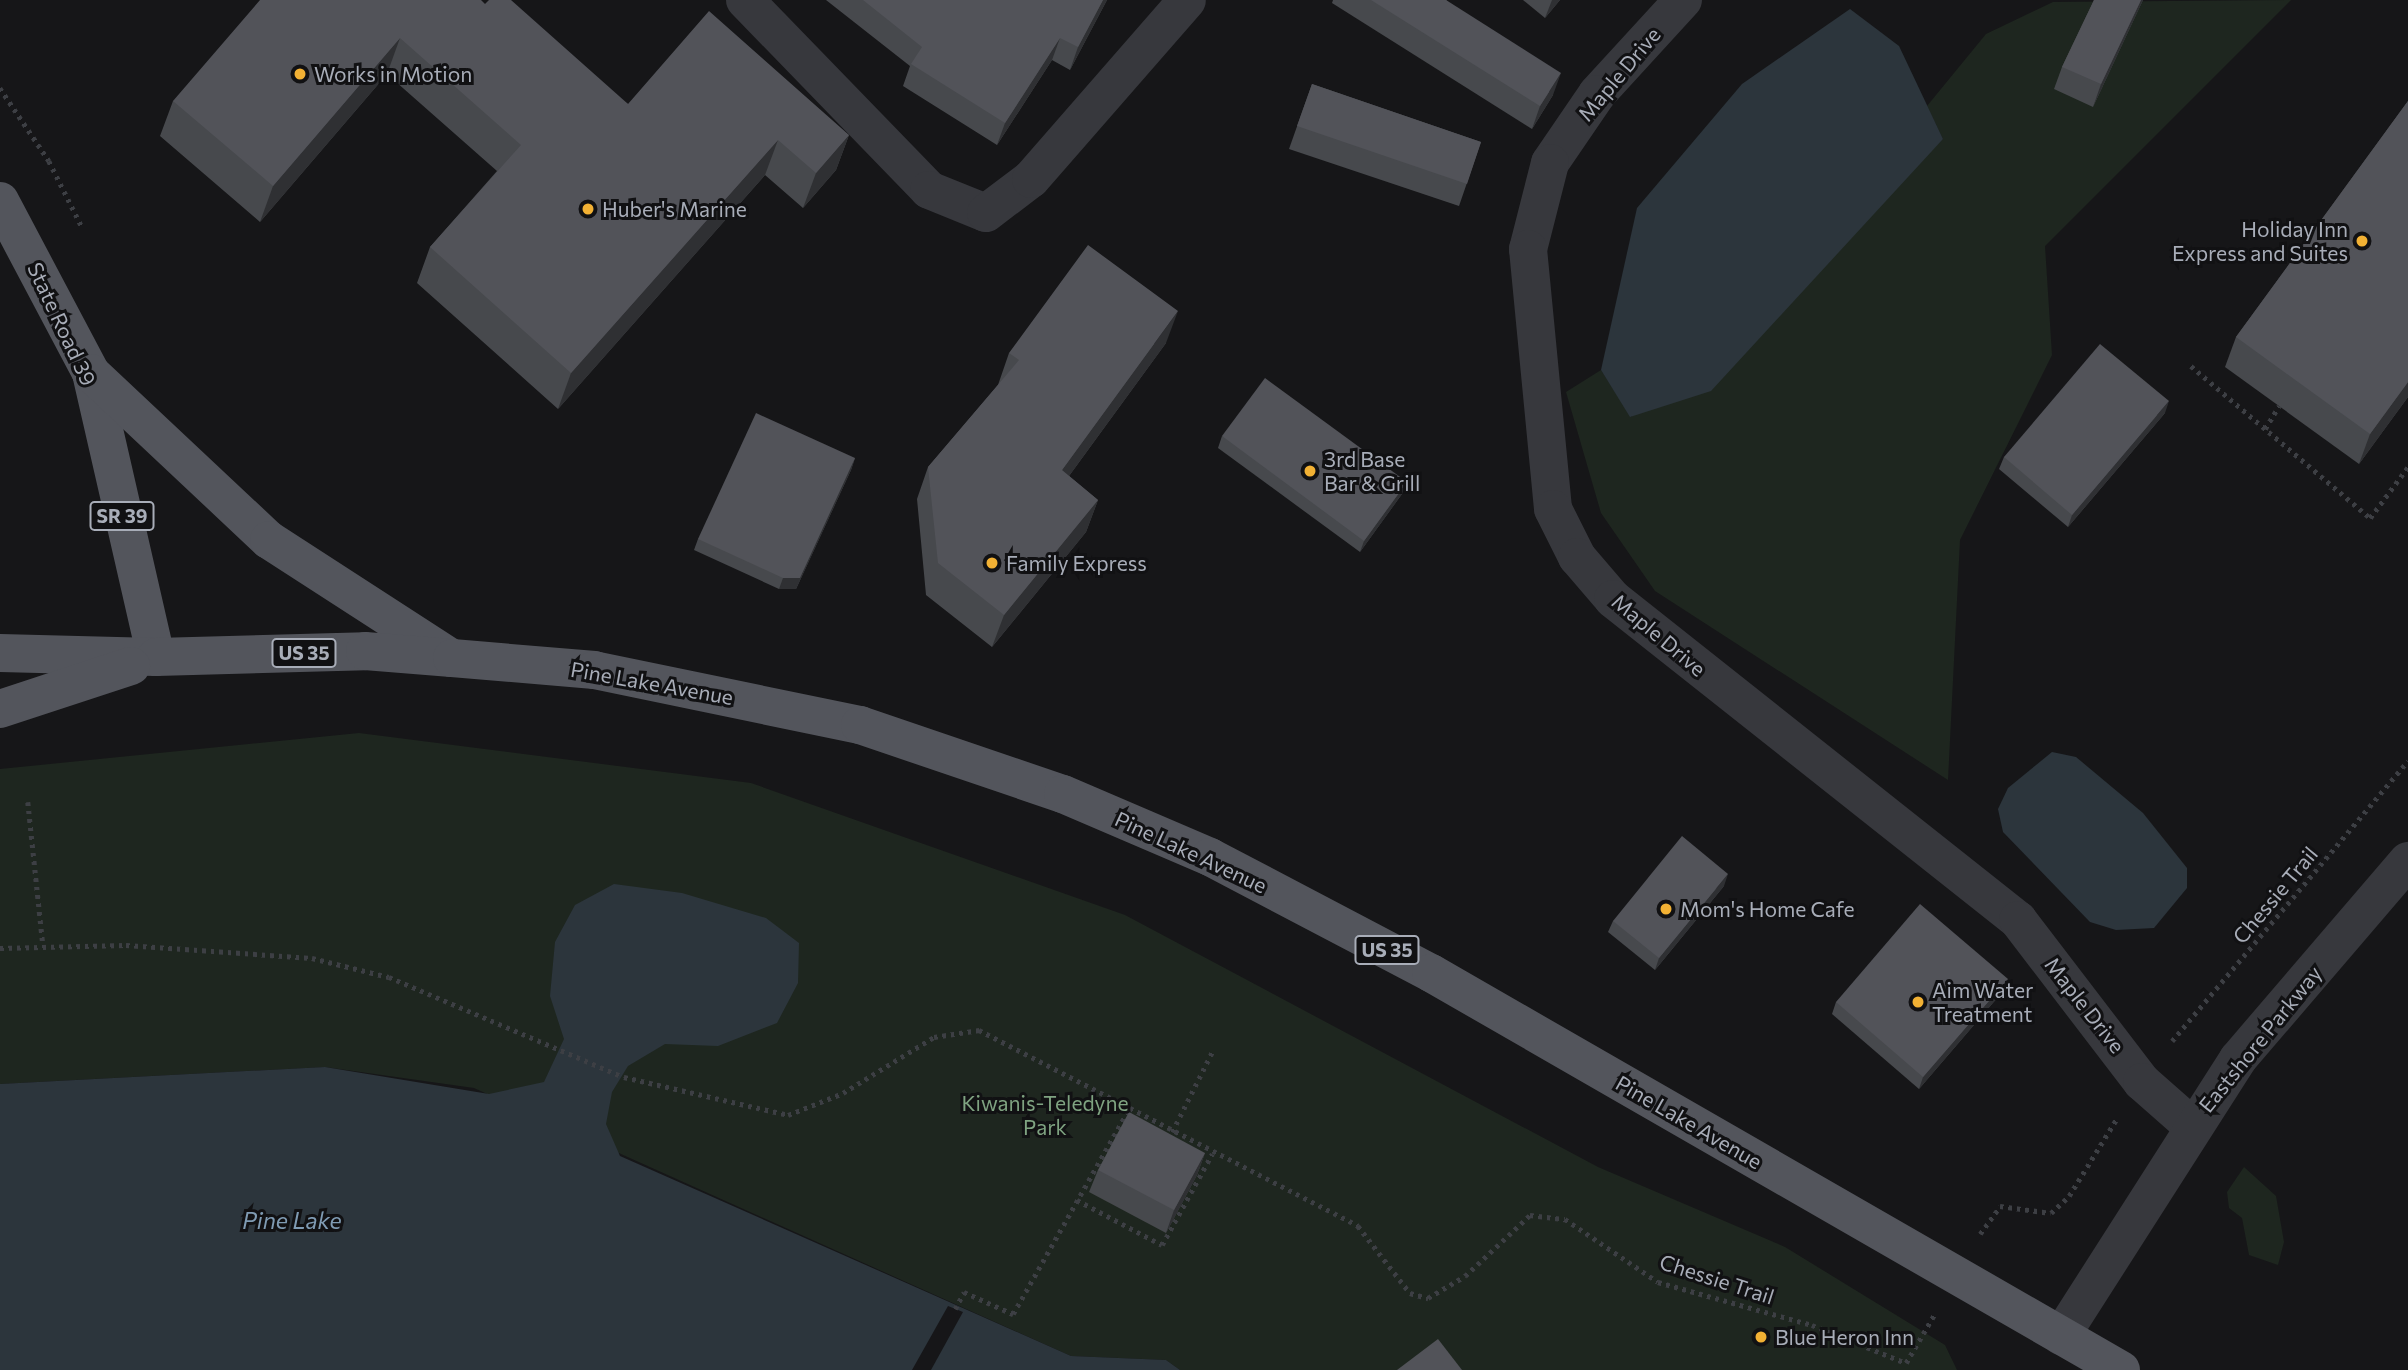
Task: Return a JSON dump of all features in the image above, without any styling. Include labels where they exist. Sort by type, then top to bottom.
[{"type":"main road","name":"State Road 39","points":[[0,201],[90,373],[156,657]]},
{"type":"main road","points":[[90,373],[269,540],[452,658]]},
{"type":"main road","name":"Pine Lake Avenue","points":[[0,653],[156,657],[365,651],[594,670],[831,716],[1063,794],[1210,858],[1431,973],[2121,1370]]},
{"type":"main road","name":"Pine Lake Avenue","points":[[0,709],[156,657]]},
{"type":"street","points":[[745,0],[929,190],[986,213],[1031,179],[1187,0]]},
{"type":"street","name":"Maple Drive","points":[[1683,0],[1597,94],[1550,163],[1528,249],[1553,509],[1577,557],[1613,599],[2018,920],[2142,1082],[2192,1125]]},
{"type":"street","name":"Eastshore Parkway","points":[[2061,1336],[2113,1261],[2192,1125],[2238,1059],[2408,861]]},
{"type":"path","points":[[0,88],[49,161],[82,227]]},
{"type":"path","points":[[2191,366],[2370,518],[2408,467]]},
{"type":"path","points":[[2265,429],[2279,406]]},
{"type":"path","name":"Chessie Trail","points":[[2166,1049],[2408,761]]},
{"type":"path","points":[[28,802],[43,945]]},
{"type":"path","points":[[0,948],[43,945],[312,958],[389,977],[557,1052],[624,1077],[788,1115],[843,1093],[934,1037],[979,1030],[1212,1154],[1162,1245],[1077,1200]]},
{"type":"path","points":[[1172,1132],[1212,1052]]},
{"type":"path","points":[[955,1309],[964,1292],[1013,1314],[1129,1109]]},
{"type":"path","points":[[1987,1221],[2000,1206],[2051,1213],[2069,1196],[2117,1118]]},
{"type":"path","name":"Chessie Trail","points":[[1212,1154],[1358,1226],[1410,1293],[1428,1298],[1465,1276],[1530,1215],[1565,1219],[1658,1282],[1812,1325],[1906,1363],[1921,1337]]},
{"type":"green space","points":[[2291,0],[2045,246],[2052,355],[1960,540],[1948,780],[1655,591],[1601,513],[1566,392],[1601,370],[1631,417],[1943,139],[1927,106],[1986,34],[2053,2]]},
{"type":"green space","name":"Kiwanis-Teledyne Park","points":[[359,733],[751,783],[1125,915],[1598,1167],[1785,1247],[1945,1345],[1957,1370],[1180,1370],[1166,1360],[1071,1356],[474,1088],[325,1067],[0,1084],[0,769]]},
{"type":"green space","points":[[2244,1167],[2276,1196],[2284,1242],[2278,1265],[2249,1255],[2242,1218],[2229,1208],[2227,1192]]},
{"type":"water","points":[[1850,9],[1899,46],[1943,139],[1711,391],[1630,417],[1601,370],[1637,208],[1742,84]]},
{"type":"water","points":[[2052,752],[2076,757],[2143,813],[2187,868],[2187,888],[2154,928],[2116,930],[2090,922],[2003,832],[1998,809],[2008,788]]},
{"type":"water","name":"Pine Lake","points":[[614,884],[682,893],[766,918],[799,943],[798,983],[777,1023],[718,1046],[665,1044],[628,1066],[612,1092],[606,1124],[620,1156],[1071,1356],[1166,1360],[1180,1370],[0,1370],[0,1084],[325,1067],[489,1094],[544,1082],[564,1039],[550,996],[555,942],[575,905]]},
{"type":"pier","points":[[948,1306],[963,1312],[931,1370],[912,1370]]},
{"type":"building","points":[[260,0],[481,0],[485,4],[489,0],[511,0],[628,104],[709,11],[849,135],[816,173],[778,140],[571,373],[430,247],[521,145],[400,38],[273,186],[173,101]]},
{"type":"building","points":[[863,0],[1103,0],[1078,47],[1060,38],[1005,123],[911,64],[922,47]]},
{"type":"building","points":[[1371,0],[1446,0],[1561,73],[1540,106]]},
{"type":"building","points":[[2094,0],[2141,0],[2101,84],[2062,67]]},
{"type":"building","points":[[1312,84],[1481,142],[1467,184],[1297,126]]},
{"type":"building","name":"Holiday Inn Express and Suites","points":[[2408,101],[2408,382],[2370,434],[2236,337]]},
{"type":"building","points":[[1088,245],[1178,311],[1062,470],[1098,500],[1004,615],[938,563],[928,467],[1019,360],[1009,353]]},
{"type":"building","points":[[2100,344],[2169,401],[2072,515],[2004,457]]},
{"type":"building","name":"3rd Base Bar & Grill","points":[[1265,378],[1407,482],[1364,541],[1222,436]]},
{"type":"building","points":[[756,413],[855,458],[800,578],[783,578],[698,539]]},
{"type":"building","name":"Mom's Home Cafe","points":[[1682,836],[1728,874],[1659,958],[1613,921]]},
{"type":"building","name":"Aim Water Treatment","points":[[1920,904],[2008,979],[1923,1077],[1836,1002]]},
{"type":"building","points":[[1129,1112],[1205,1153],[1174,1210],[1098,1170]]},
{"type":"building","points":[[1438,1339],[1462,1370],[1397,1370]]},
{"type":"place","name":"Works in Motion","points":[[300,74]]},
{"type":"place","name":"Huber's Marine","points":[[588,209]]},
{"type":"place","name":"Holiday Inn Express and Suites","points":[[2362,241]]},
{"type":"place","name":"3rd Base Bar & Grill","points":[[1310,471]]},
{"type":"place","name":"Family Express","points":[[992,563]]},
{"type":"place","name":"Mom's Home Cafe","points":[[1666,909]]},
{"type":"place","name":"Aim Water Treatment","points":[[1918,1002]]},
{"type":"place","name":"Blue Heron Inn","points":[[1761,1337]]}]
